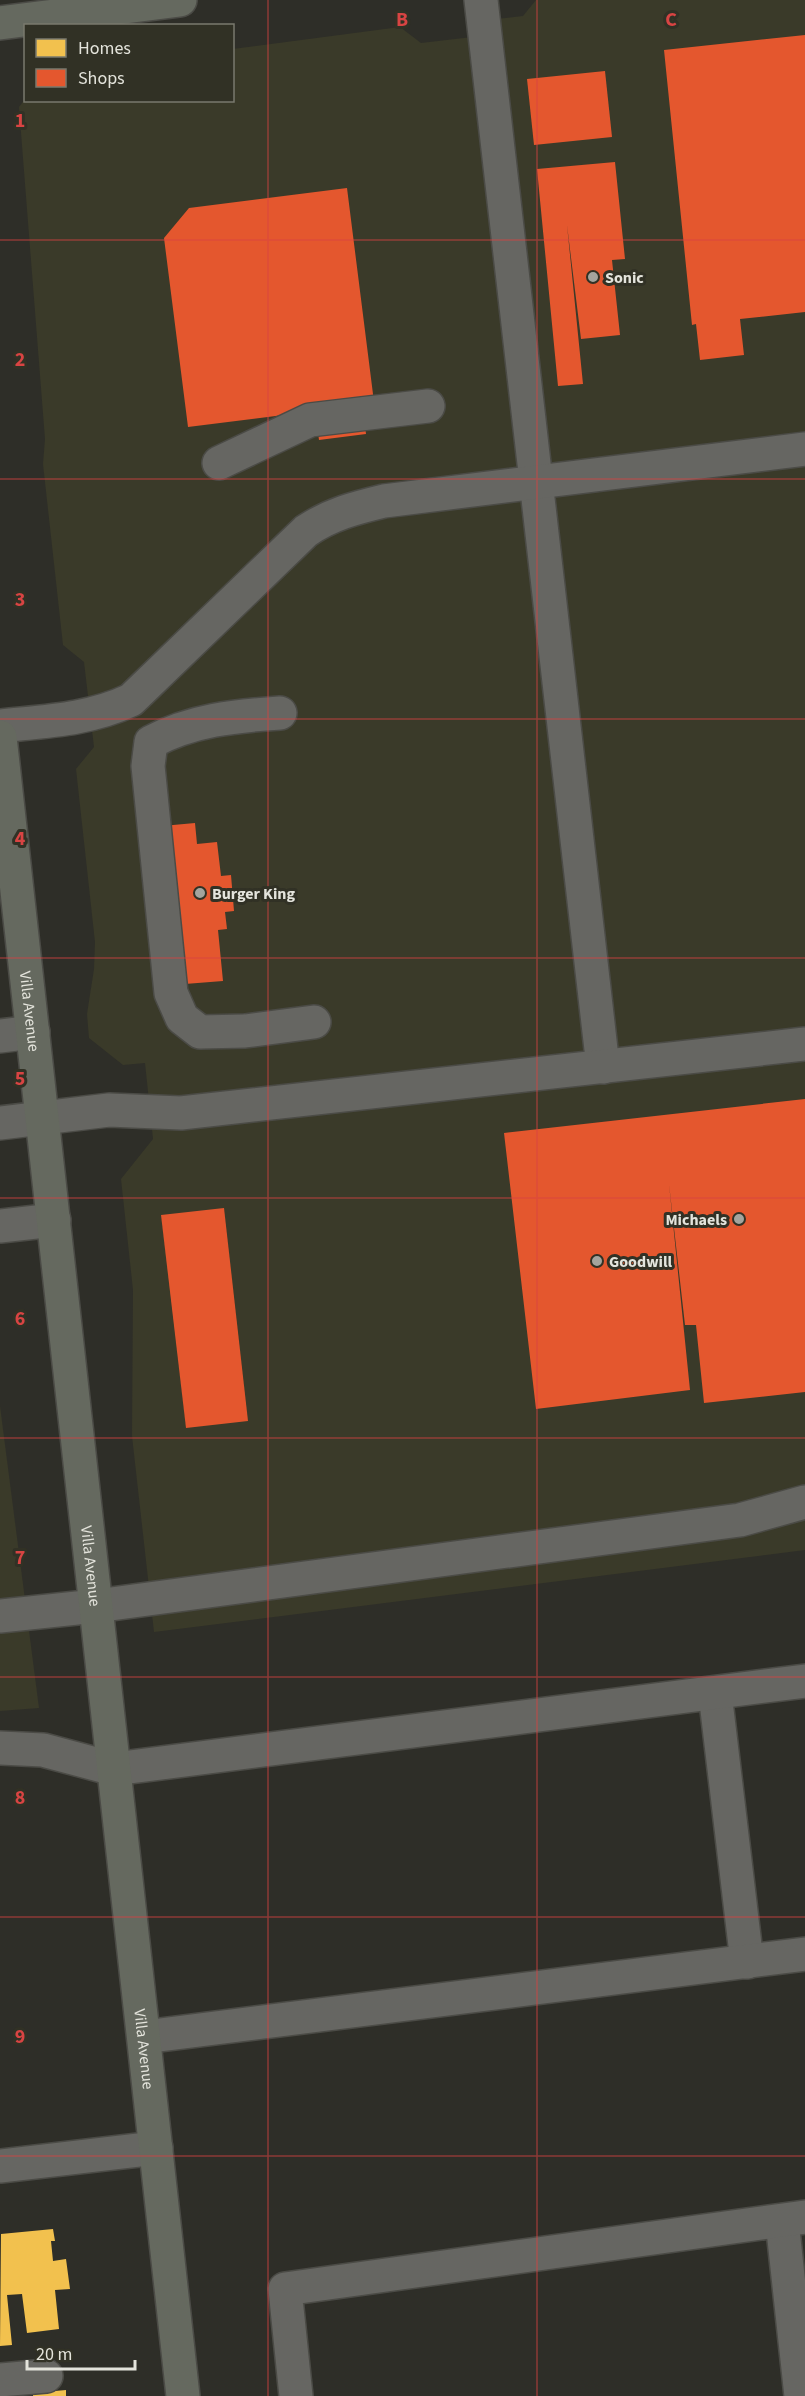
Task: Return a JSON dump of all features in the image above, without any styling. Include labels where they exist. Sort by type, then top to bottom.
[{"type":"main road","points":[[0,23],[180,0]]},
{"type":"main road","name":"Villa Avenue","points":[[0,737],[183,2396]]},
{"type":"street","points":[[481,0],[603,1067]]},
{"type":"street","points":[[219,463],[310,420],[428,406]]},
{"type":"street","points":[[0,726],[82,718],[107,711],[131,700],[306,531],[324,519],[342,512],[384,501],[805,449]]},
{"type":"street","points":[[280,713],[209,720],[173,730],[151,741],[148,766],[171,993],[182,1018],[200,1032],[244,1031],[314,1022]]},
{"type":"street","points":[[0,1036],[33,1032]]},
{"type":"street","points":[[0,1123],[109,1110],[182,1113],[805,1044]]},
{"type":"street","points":[[0,1226],[54,1220]]},
{"type":"street","points":[[0,1616],[740,1520],[805,1502]]},
{"type":"street","points":[[0,1748],[43,1750],[114,1769],[805,1682]]},
{"type":"street","points":[[715,1693],[747,1962]]},
{"type":"street","points":[[144,2037],[805,1954]]},
{"type":"street","points":[[0,2166],[156,2148]]},
{"type":"street","points":[[296,2396],[285,2289],[794,2219],[801,2396]]},
{"type":"street","points":[[0,2380],[46,2376]]},
{"type":"shaded area","points":[[536,0],[805,0],[805,1550],[154,1632],[132,1436],[133,1290],[121,1179],[153,1139],[145,1063],[123,1065],[89,1038],[87,1014],[94,969],[95,942],[76,769],[94,747],[84,662],[63,645],[43,464],[45,439],[19,107],[24,100],[234,102],[234,49],[400,27],[421,43],[481,36],[480,21],[523,16]]},
{"type":"shaded area","points":[[0,1406],[39,1708],[0,1711]]},
{"type":"building: Homes","points":[[53,2229],[55,2241],[51,2241],[53,2261],[66,2259],[70,2289],[55,2290],[59,2329],[27,2333],[22,2294],[7,2295],[12,2345],[0,2346],[1,2234]]},
{"type":"building: Homes","points":[[66,2390],[66,2396],[33,2396],[33,2393]]},
{"type":"building: Shops","points":[[805,35],[805,312],[740,319],[744,355],[700,360],[696,324],[692,325],[664,50]]},
{"type":"building: Shops","points":[[605,71],[612,137],[534,145],[527,79]]},
{"type":"building: Shops","points":[[615,162],[625,259],[612,260],[620,335],[581,339],[567,225],[583,384],[558,386],[537,169]]},
{"type":"building: Shops","points":[[347,188],[374,402],[362,403],[366,434],[319,440],[315,411],[188,427],[164,238],[189,208]]},
{"type":"building: Shops","name":"Burger King","points":[[195,823],[197,844],[217,842],[221,876],[231,875],[234,911],[225,912],[227,929],[218,930],[223,981],[185,984],[162,826]]},
{"type":"building: Shops","points":[[805,1099],[805,1392],[704,1403],[696,1325],[685,1325],[669,1184],[690,1390],[536,1409],[504,1133]]},
{"type":"building: Shops","points":[[224,1208],[248,1421],[186,1428],[161,1215]]},
{"type":"place","name":"Sonic","points":[[593,277]]},
{"type":"place","name":"Burger King","points":[[200,893]]},
{"type":"place","name":"Michaels","points":[[739,1219]]},
{"type":"place","name":"Goodwill","points":[[597,1261]]}]
